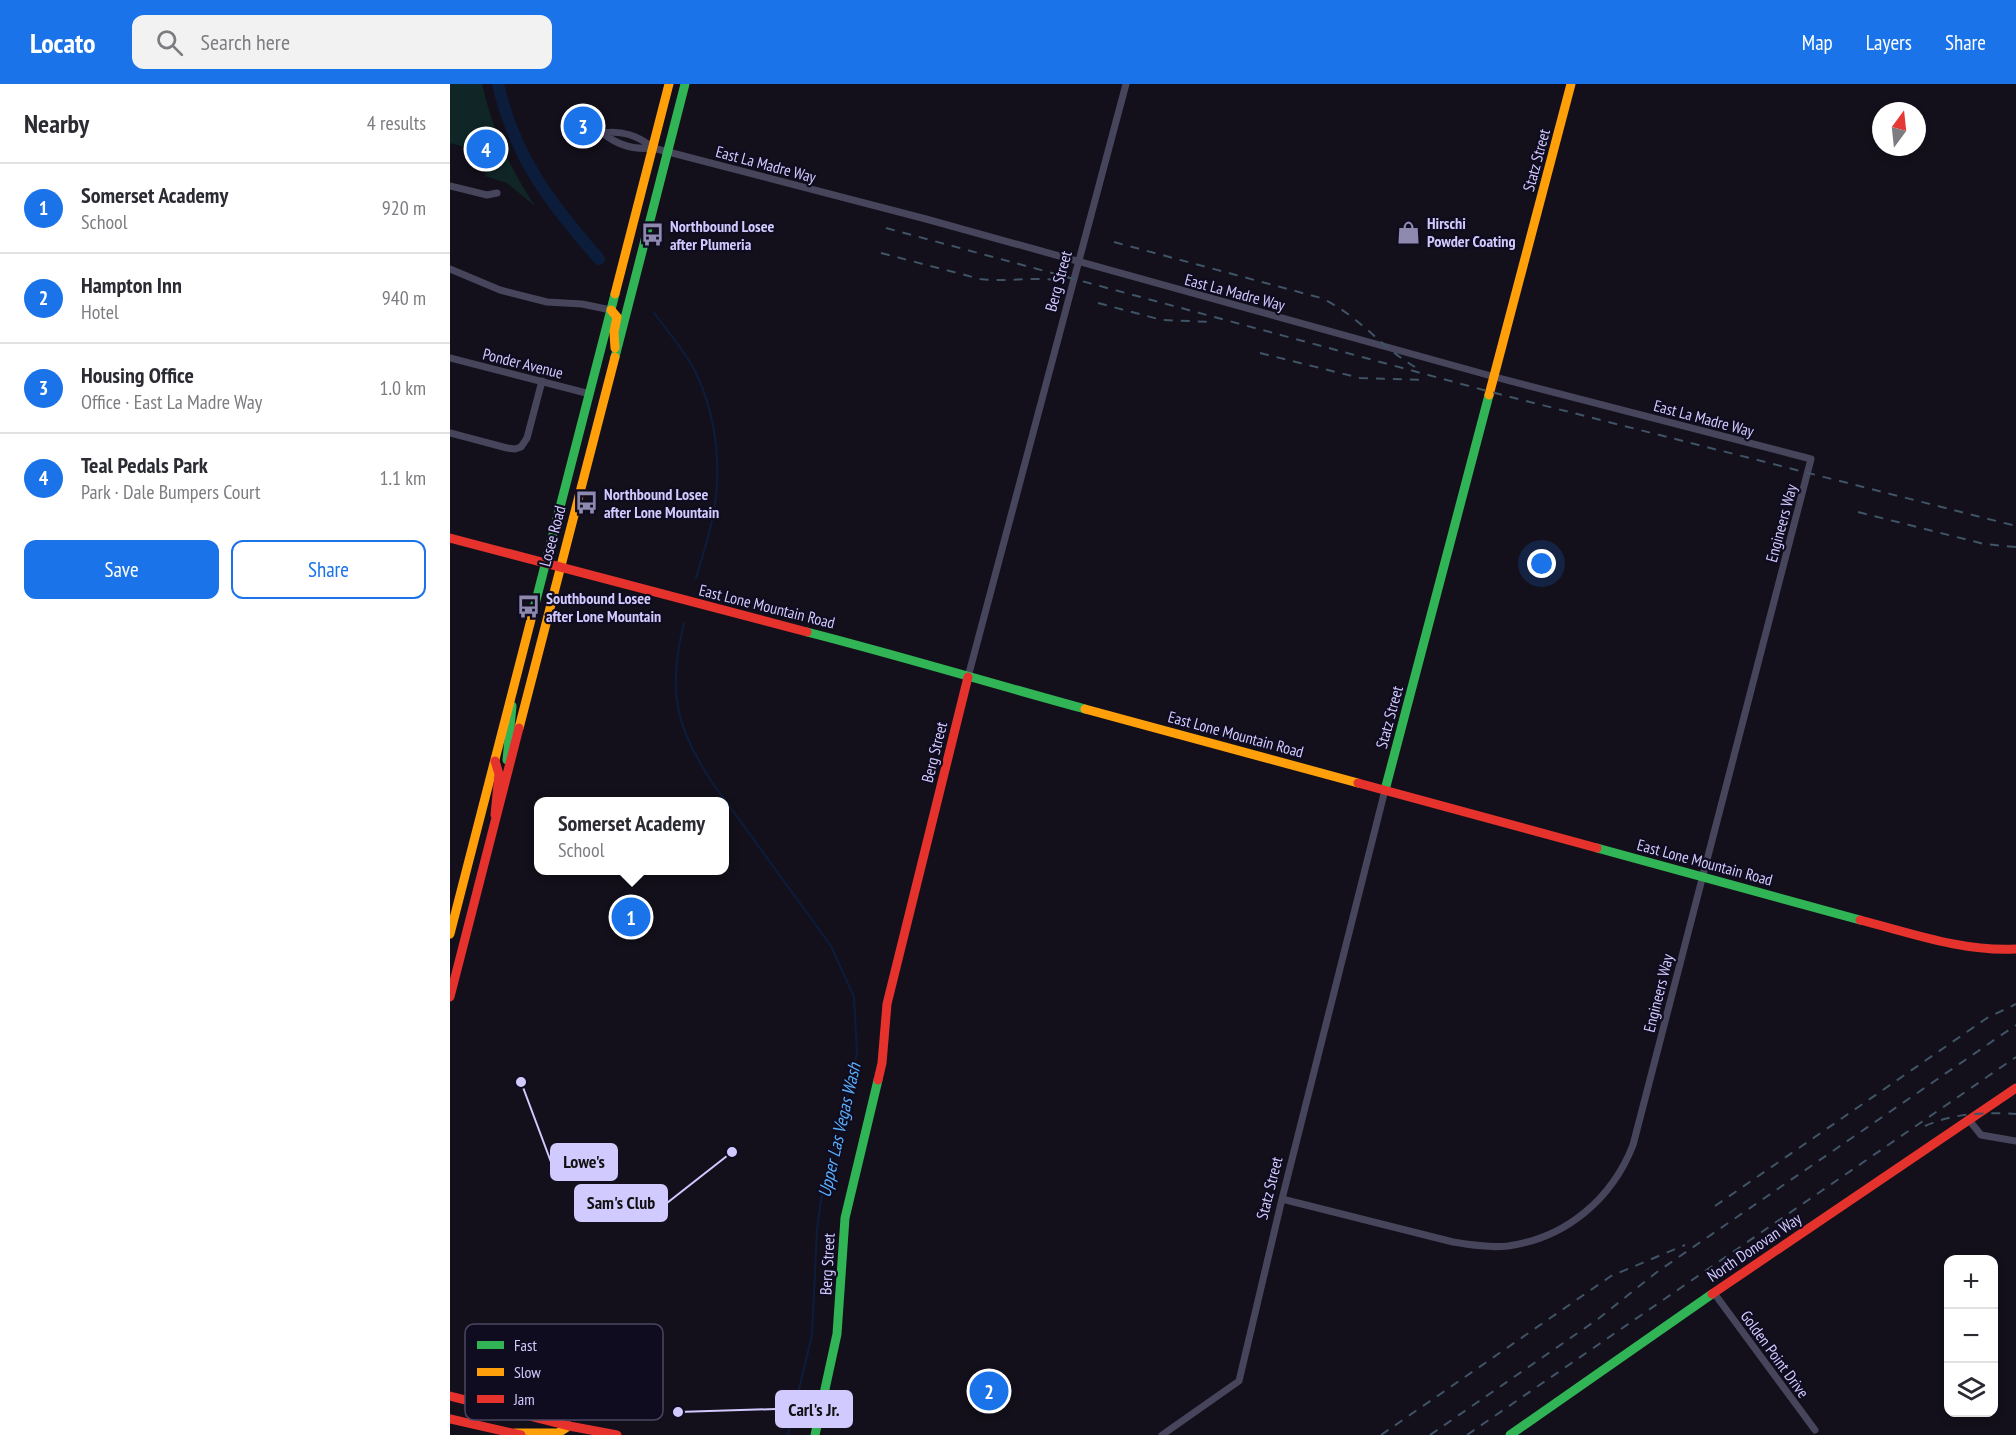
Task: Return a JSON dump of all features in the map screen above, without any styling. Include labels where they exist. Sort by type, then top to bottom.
[{"type":"street","name":"Losee Road","points":[[450,934],[669,84]]},
{"type":"street","name":"Losee Road","points":[[450,997],[685,84]]},
{"type":"street","name":"Berg Street","points":[[815,1435],[837,1334],[845,1218],[882,1062],[887,1004],[968,677],[1126,84]]},
{"type":"street","name":"Statz Street","points":[[1162,1435],[1239,1381],[1282,1199],[1385,790],[1571,84]]},
{"type":"street","name":"East La Madre Way","points":[[653,148],[643,139],[615,131],[603,133],[614,142],[641,149],[653,148],[926,219],[1495,377],[1811,459]]},
{"type":"street","points":[[450,186],[487,195],[497,193]]},
{"type":"street","points":[[450,269],[491,288],[547,302],[582,304],[611,310],[617,317],[614,332],[615,356]]},
{"type":"street","name":"Ponder Avenue","points":[[450,358],[590,394]]},
{"type":"street","points":[[450,433],[507,448],[521,447],[527,438],[542,381]]},
{"type":"street","name":"Engineers Way","points":[[1282,1199],[1453,1242],[1481,1247],[1508,1246],[1536,1240],[1572,1223],[1599,1201],[1612,1185],[1633,1145],[1811,459]]},
{"type":"street","name":"East Lone Mountain Road","points":[[450,538],[908,658],[968,677],[1950,944],[1996,950],[2016,949]]},
{"type":"street","points":[[508,768],[506,749],[513,718],[511,701]]},
{"type":"street","points":[[495,761],[501,772],[493,803],[496,820]]},
{"type":"street","name":"North Donovan Way","points":[[1510,1435],[2016,1088]]},
{"type":"street","points":[[1969,1120],[1981,1136],[2016,1142]]},
{"type":"street","name":"Golden Point Drive","points":[[1714,1293],[1815,1430]]},
{"type":"street","points":[[450,1396],[465,1400]]},
{"type":"street","points":[[450,1419],[516,1434],[563,1432],[569,1426]]},
{"type":"street","points":[[545,1420],[594,1433],[618,1435]]},
{"type":"green space","points":[[450,84],[482,84],[502,147],[535,206],[507,183],[485,176],[490,154],[450,143]]},
{"type":"waterway","name":"Upper Las Vegas Wash","points":[[498,84],[514,135],[536,178],[550,199],[599,259]]},
{"type":"waterway","name":"Upper Las Vegas Wash","points":[[654,313],[692,365],[703,391],[714,428],[717,468],[715,506],[696,578]]},
{"type":"waterway","name":"Upper Las Vegas Wash","points":[[684,623],[676,669],[678,708],[690,745],[723,797]]},
{"type":"waterway","name":"Upper Las Vegas Wash","points":[[729,806],[831,946],[854,997],[857,1053],[821,1200],[817,1230],[812,1335],[788,1435]]},
{"type":"railway","points":[[886,228],[1491,392],[2016,526]]},
{"type":"railway","points":[[1114,242],[1321,298],[1347,313],[1402,359],[1415,367]]},
{"type":"railway","points":[[881,253],[980,279],[1055,280]]},
{"type":"railway","points":[[1098,303],[1162,320],[1213,322]]},
{"type":"railway","points":[[1260,353],[1360,378],[1427,380]]},
{"type":"railway","points":[[1858,512],[1984,544],[2016,547]]},
{"type":"railway","points":[[1715,1206],[1987,1018],[2016,1004]]},
{"type":"railway","points":[[1430,1435],[1598,1319],[1657,1272],[2016,1025]]},
{"type":"railway","points":[[1467,1435],[2016,1057]]},
{"type":"railway","points":[[1925,1126],[1947,1118],[1970,1114],[2016,1114]]},
{"type":"railway","points":[[1381,1435],[1611,1276],[1685,1245]]},
{"type":"traffic: fast","points":[[615,357],[685,84]]},
{"type":"traffic: fast","points":[[533,612],[615,294]]},
{"type":"traffic: fast","points":[[1385,790],[1489,395]]},
{"type":"traffic: fast","points":[[807,632],[1085,709]]},
{"type":"traffic: fast","points":[[507,760],[512,706]]},
{"type":"traffic: fast","points":[[1597,848],[1860,920]]},
{"type":"traffic: fast","points":[[815,1435],[837,1334],[845,1218],[878,1080]]},
{"type":"traffic: fast","points":[[1510,1435],[1712,1294]]},
{"type":"traffic: slow","points":[[615,294],[669,84]]},
{"type":"traffic: slow","points":[[1489,395],[1571,84]]},
{"type":"traffic: slow","points":[[611,310],[617,317],[614,332],[615,348]]},
{"type":"traffic: slow","points":[[519,728],[615,357]]},
{"type":"traffic: slow","points":[[450,934],[533,612]]},
{"type":"traffic: slow","points":[[1085,709],[1358,783]]},
{"type":"traffic: slow","points":[[515,1433],[558,1433],[569,1426]]},
{"type":"traffic: jam","points":[[450,538],[807,632]]},
{"type":"traffic: jam","points":[[878,1080],[882,1063],[887,1004],[968,677]]},
{"type":"traffic: jam","points":[[450,997],[519,728]]},
{"type":"traffic: jam","points":[[495,761],[499,774],[495,815]]},
{"type":"traffic: jam","points":[[1358,783],[1597,848]]},
{"type":"traffic: jam","points":[[1860,920],[1957,945],[2016,949]]},
{"type":"traffic: jam","points":[[1712,1294],[2016,1088]]},
{"type":"traffic: jam","points":[[450,1396],[465,1400]]},
{"type":"traffic: jam","points":[[450,1419],[521,1435]]},
{"type":"traffic: jam","points":[[545,1420],[617,1435]]},
{"type":"place","name":"Housing Office","points":[[583,126]]},
{"type":"place","name":"Teal Pedals Park","points":[[486,149]]},
{"type":"place","name":"Hirschi Powder Coating","points":[[1409,232]]},
{"type":"place","name":"Northbound Losee after Plumeria","points":[[652,235]]},
{"type":"place","name":"Northbound Losee after Lone Mountain","points":[[586,503]]},
{"type":"place","name":"Southbound Losee after Lone Mountain","points":[[528,607]]},
{"type":"place","name":"Somerset Academy","points":[[631,917]]},
{"type":"place","name":"Lowe's","points":[[521,1082]]},
{"type":"place","name":"Sam's Club","points":[[732,1152]]},
{"type":"place","name":"Hampton Inn","points":[[989,1391]]},
{"type":"place","name":"Carl's Jr.","points":[[678,1412]]}]
